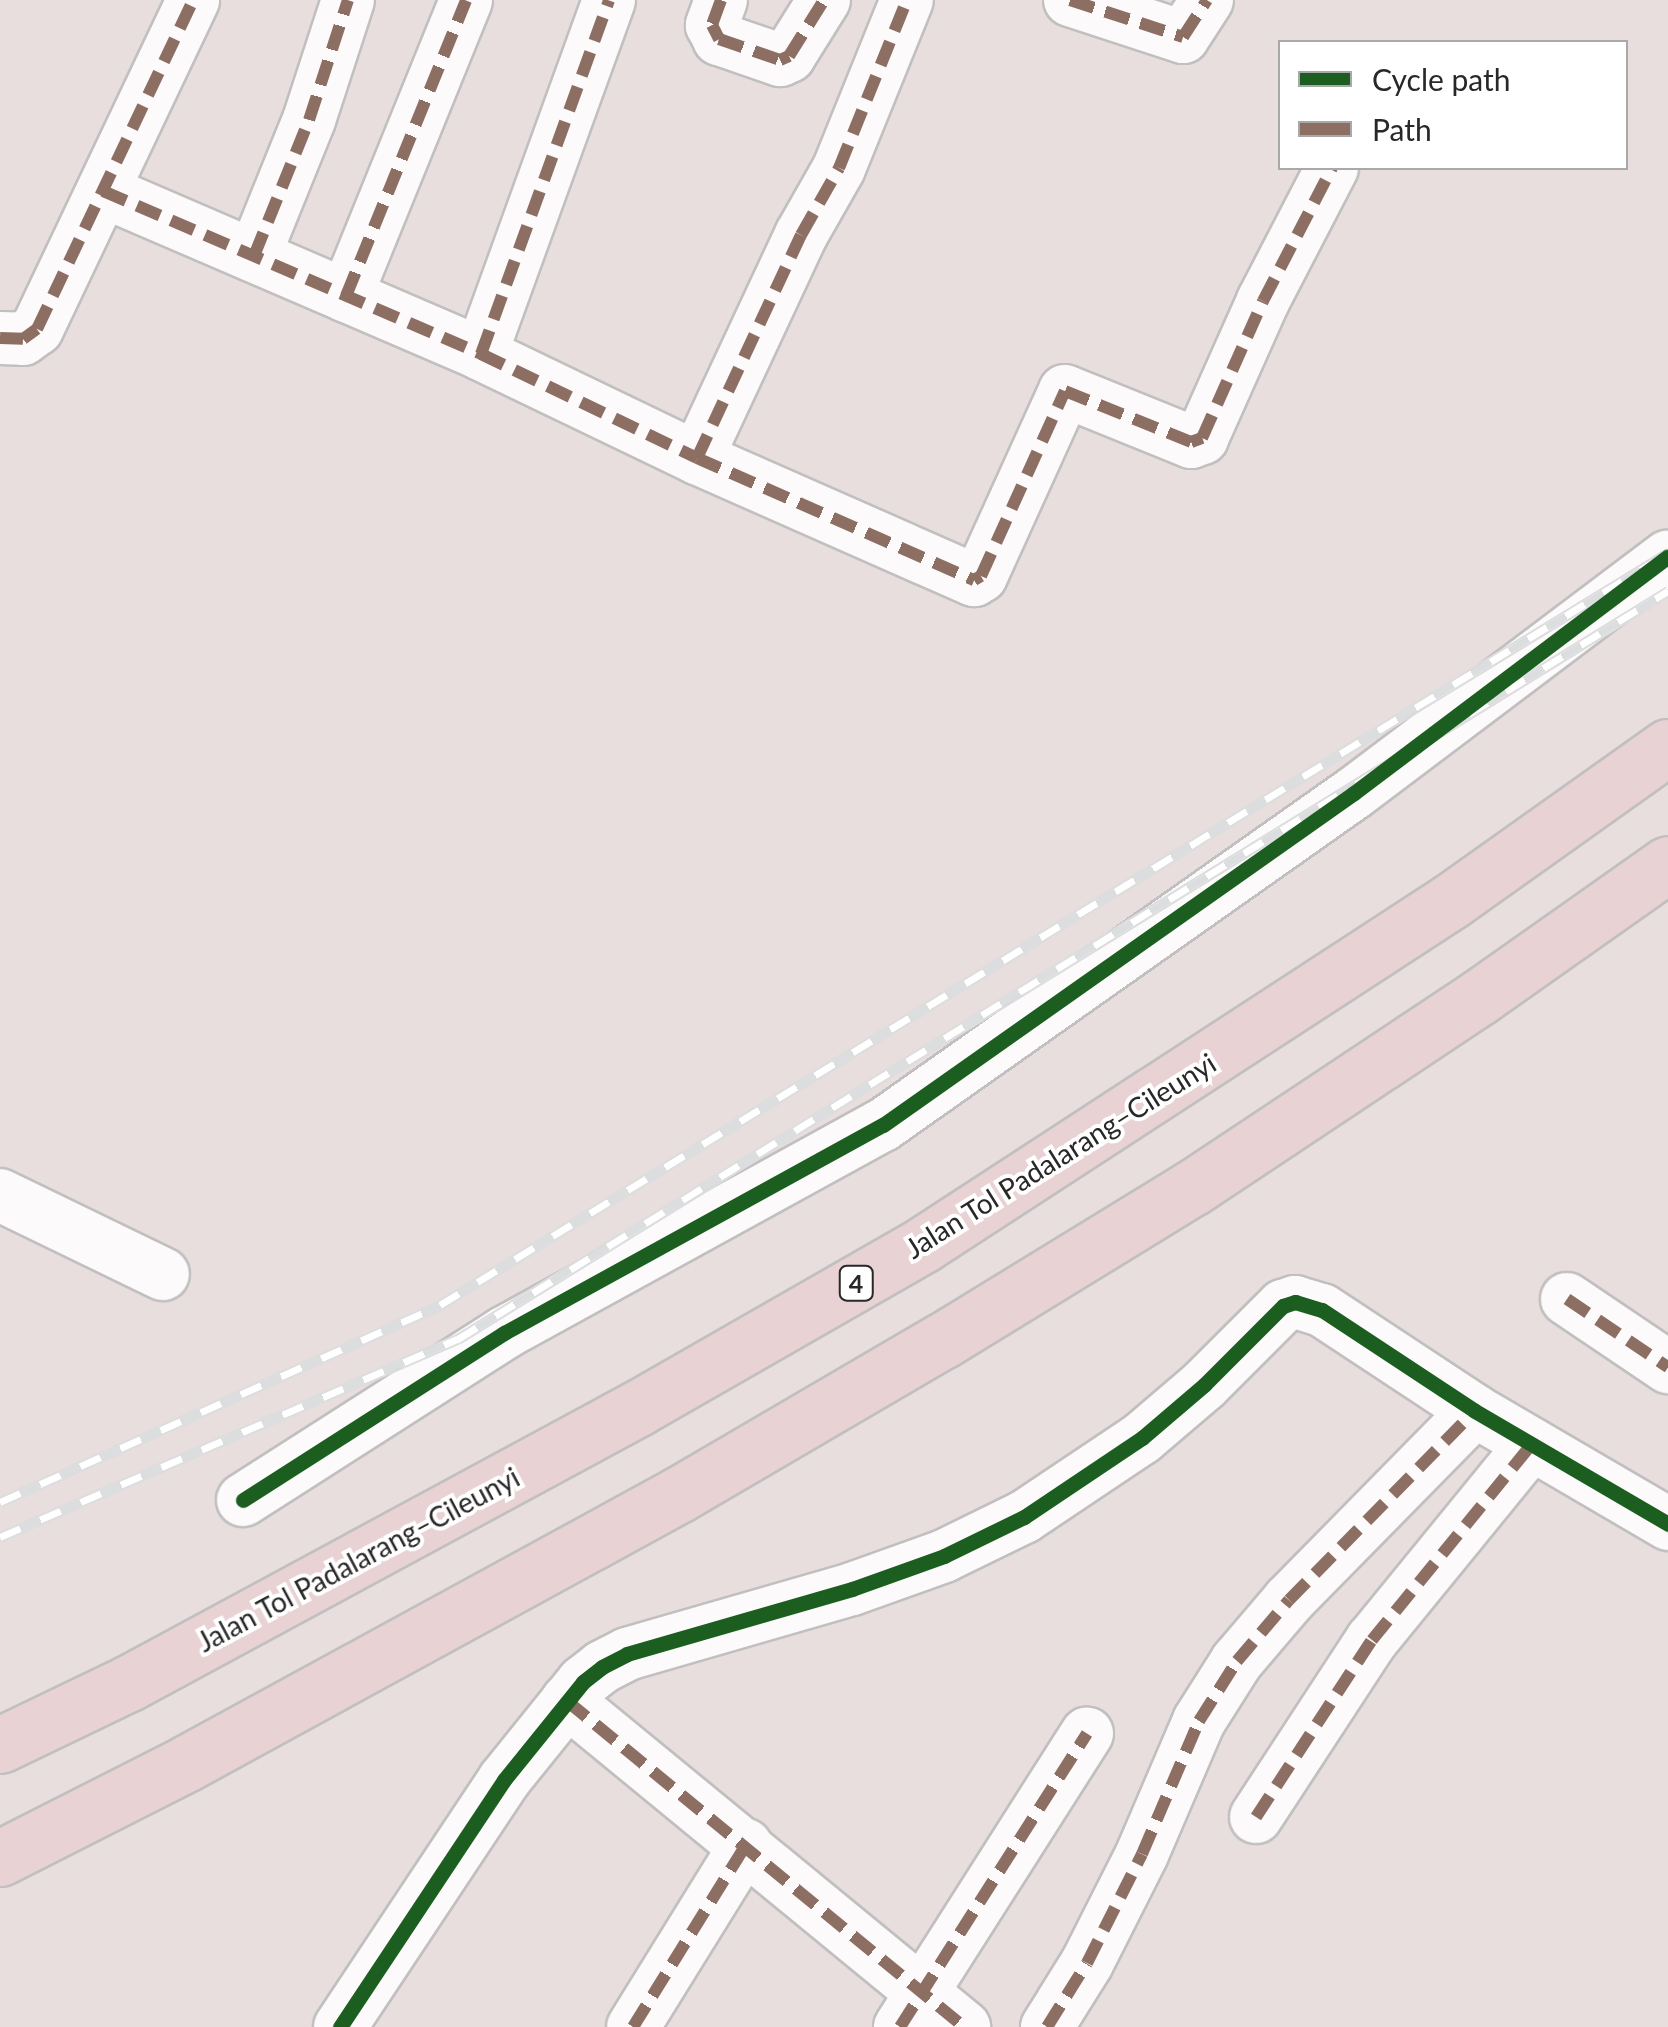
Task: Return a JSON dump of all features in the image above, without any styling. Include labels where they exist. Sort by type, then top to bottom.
[{"type":"highway","name":"Jalan Tol Padalarang–Cileunyi","points":[[0,1745],[130,1683],[586,1436],[924,1244],[1450,902],[1668,747]]},
{"type":"highway","points":[[0,1858],[188,1763],[661,1504],[942,1340],[1192,1188],[1478,998],[1668,864]]},
{"type":"street","points":[[0,338],[23,339],[37,329],[193,0]]},
{"type":"street","points":[[254,256],[309,120],[348,0]]},
{"type":"street","points":[[346,296],[466,0]]},
{"type":"street","points":[[480,354],[609,0]]},
{"type":"street","points":[[721,0],[712,25],[719,39],[780,60],[788,56],[824,0]]},
{"type":"street","points":[[697,458],[800,236],[839,168],[908,0]]},
{"type":"street","points":[[1070,0],[1184,37],[1207,0]]},
{"type":"street","points":[[103,191],[480,354],[697,458],[969,580],[977,579],[1065,391],[1191,442],[1202,438],[1263,302],[1331,170]]},
{"type":"street","points":[[243,1500],[504,1333],[883,1125],[1354,793],[1668,556]]},
{"type":"street","points":[[0,1195],[163,1274]]},
{"type":"street","points":[[1568,1299],[1668,1367]]},
{"type":"street","points":[[340,2027],[504,1780],[567,1701],[602,1667],[627,1654],[852,1589],[944,1556],[1024,1517],[1142,1438],[1204,1385],[1283,1306],[1295,1302],[1322,1310],[1474,1412],[1668,1524]]},
{"type":"street","points":[[1047,2027],[1087,1964],[1142,1854],[1199,1722],[1237,1660],[1289,1600],[1474,1412]]},
{"type":"street","points":[[1256,1817],[1372,1640],[1531,1444]]},
{"type":"street","points":[[567,1701],[746,1845],[911,2010],[964,2027]]},
{"type":"street","points":[[911,2010],[1087,1734]]},
{"type":"street","points":[[633,2027],[746,1845]]},
{"type":"railway","points":[[0,1502],[440,1305],[1668,553]]},
{"type":"railway","points":[[0,1537],[458,1339],[1668,591]]},
{"type":"marked path","points":[[0,338],[23,339],[37,329],[193,0]]},
{"type":"marked path","points":[[254,256],[309,120],[348,0]]},
{"type":"marked path","points":[[346,296],[466,0]]},
{"type":"marked path","points":[[481,354],[609,0]]},
{"type":"marked path","points":[[721,0],[712,25],[719,39],[780,60],[789,56],[824,0]]},
{"type":"marked path","points":[[697,458],[801,235],[839,168],[907,0]]},
{"type":"marked path","points":[[1070,0],[1183,37],[1207,0]]},
{"type":"marked path","points":[[103,191],[481,354],[697,458],[974,580],[981,576],[1065,391],[1191,442],[1202,438],[1263,301],[1331,170]]},
{"type":"marked path","points":[[1567,1299],[1668,1367]]},
{"type":"marked path","points":[[1047,2027],[1087,1963],[1142,1854],[1199,1721],[1237,1661],[1289,1600],[1475,1411]]},
{"type":"marked path","points":[[1256,1817],[1372,1640],[1531,1445]]},
{"type":"marked path","points":[[567,1701],[964,2027]]},
{"type":"marked path","points":[[900,2027],[1087,1734]]},
{"type":"marked path","points":[[633,2027],[746,1845]]},
{"type":"cycle path","points":[[243,1500],[504,1333],[883,1125],[1354,793],[1668,556]]},
{"type":"cycle path","points":[[340,2027],[504,1780],[583,1682],[602,1667],[627,1654],[852,1589],[944,1556],[1024,1517],[1142,1438],[1204,1385],[1283,1306],[1295,1302],[1322,1310],[1475,1411],[1668,1524]]}]
